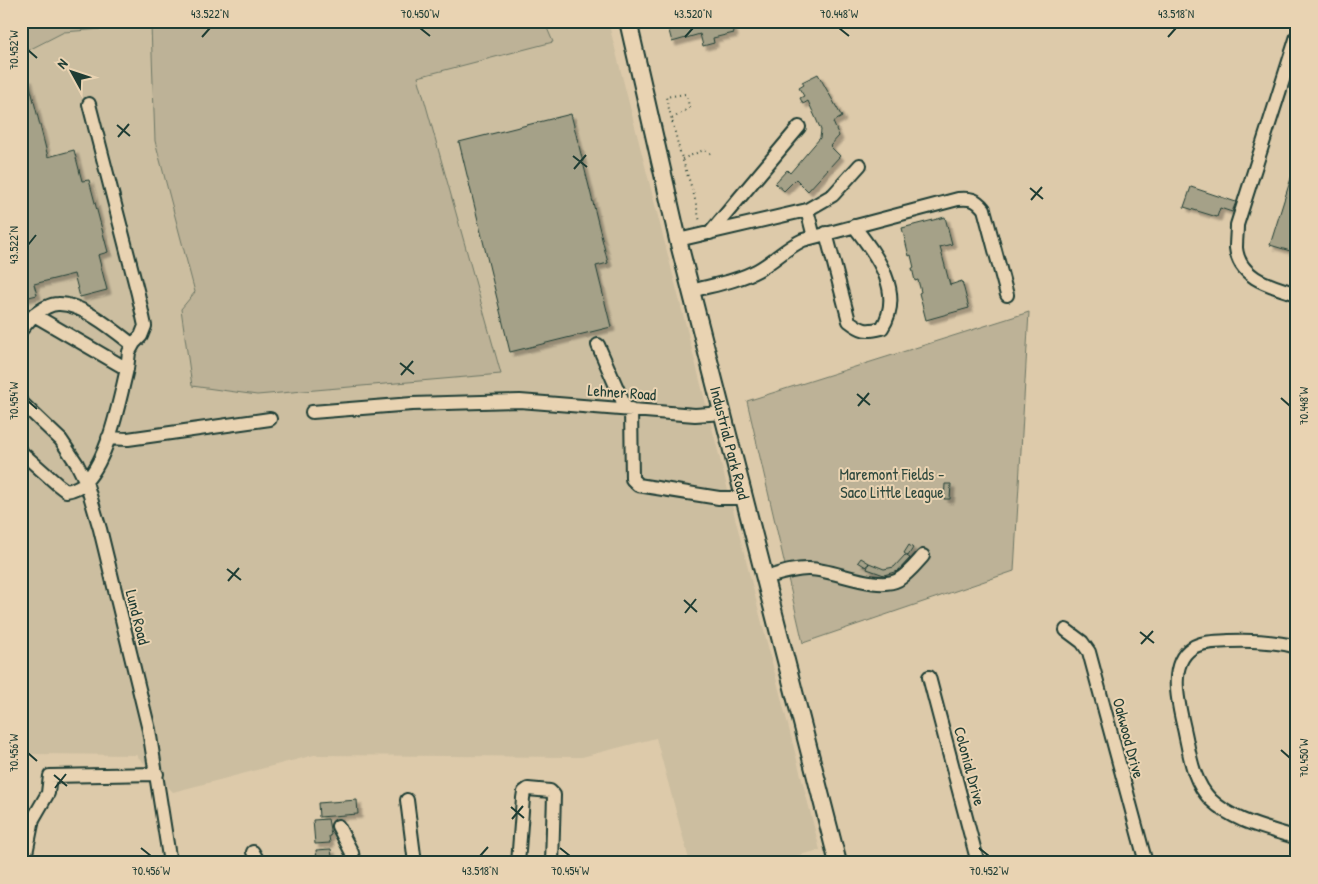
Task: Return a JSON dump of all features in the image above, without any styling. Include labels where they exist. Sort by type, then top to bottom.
[{"type":"main road","name":"Industrial Park Road","points":[[628,21],[678,240],[838,863]]},
{"type":"street","points":[[1297,36],[1237,224],[1236,249],[1244,270],[1251,276],[1270,286],[1297,294]]},
{"type":"street","points":[[21,452],[66,490],[71,490],[86,482],[98,464],[108,438],[127,369],[129,352],[144,331],[145,326],[89,104]]},
{"type":"street","points":[[706,234],[799,127]]},
{"type":"street","points":[[678,240],[738,228],[807,210],[824,202],[833,195],[860,165]]},
{"type":"street","points":[[691,291],[740,278],[756,271],[793,244],[854,226],[958,199],[970,198],[978,201],[984,209],[1006,294]]},
{"type":"street","points":[[807,210],[820,235],[849,321],[860,329],[871,331],[882,328],[888,318],[890,300],[887,280],[880,262],[854,226]]},
{"type":"street","points":[[21,330],[34,315],[53,305],[68,305],[101,321],[133,345]]},
{"type":"street","points":[[34,315],[127,369]]},
{"type":"street","points":[[598,345],[629,409],[632,479],[638,485],[719,498],[745,498]]},
{"type":"street","name":"Lehner Road","points":[[312,412],[412,404],[520,401],[695,415],[723,413]]},
{"type":"street","name":"Lund Road","points":[[21,402],[61,440],[86,482],[149,730],[170,863]]},
{"type":"street","points":[[108,438],[128,438],[270,419]]},
{"type":"street","points":[[765,578],[791,570],[810,568],[838,573],[872,583],[888,583],[897,581],[923,556]]},
{"type":"street","name":"Oakwood Drive","points":[[1066,630],[1082,642],[1089,652],[1146,863]]},
{"type":"street","points":[[1297,647],[1256,641],[1197,645],[1190,648],[1181,661],[1177,674],[1176,691],[1193,769],[1205,794],[1234,816],[1252,824],[1297,838]]},
{"type":"street","name":"Colonial Drive","points":[[929,677],[978,863]]},
{"type":"street","points":[[24,863],[33,819],[48,793],[50,776],[157,774]]},
{"type":"street","points":[[518,863],[523,798],[524,792],[528,789],[550,791],[554,795],[552,863]]},
{"type":"street","points":[[407,800],[415,863]]},
{"type":"street","points":[[338,826],[352,853],[354,863]]},
{"type":"path","points":[[672,119],[688,108],[688,100],[685,94],[666,97],[682,159],[706,234]]},
{"type":"path","points":[[682,159],[704,150],[714,155]]},
{"type":"shaded area","points":[[21,21],[608,21],[820,850],[766,863],[690,863],[656,738],[582,757],[314,755],[173,792],[136,755],[32,754],[21,757]]},
{"type":"green space","points":[[21,21],[544,21],[553,42],[418,77],[501,374],[257,395],[192,386],[181,309],[195,292],[155,141],[151,25],[64,32],[21,54]]},
{"type":"green space","name":"Maremont Fields - Saco Little League","points":[[1029,312],[1014,571],[803,643],[747,401]]},
{"type":"building","points":[[691,21],[731,21],[734,33],[713,38],[714,43],[703,46],[700,34],[672,42],[668,27]]},
{"type":"building","points":[[818,74],[842,117],[833,122],[839,136],[830,146],[840,156],[808,191],[796,179],[784,191],[775,183],[787,170],[790,173],[820,138],[821,130],[808,101],[803,104],[800,98],[804,96],[799,88],[804,85],[802,82]]},
{"type":"building","points":[[28,78],[48,157],[74,150],[82,181],[89,180],[108,252],[98,255],[107,290],[80,297],[74,274],[34,284],[37,295],[21,299],[21,80]]},
{"type":"building","points":[[571,114],[608,263],[596,266],[611,327],[510,352],[459,142]]},
{"type":"building","points":[[1297,159],[1297,253],[1270,245]]},
{"type":"building","points":[[1191,187],[1236,202],[1232,212],[1220,208],[1217,217],[1184,207]]},
{"type":"building","points":[[945,217],[952,244],[940,247],[950,285],[962,281],[969,308],[926,320],[919,293],[921,292],[918,280],[915,281],[911,255],[909,256],[902,228]]},
{"type":"building","points":[[945,484],[951,484],[950,499],[944,499]]},
{"type":"building","points":[[909,545],[913,548],[908,556],[904,553]]},
{"type":"building","points":[[905,555],[910,558],[898,571],[884,575],[867,569],[869,563],[884,569],[894,567]]},
{"type":"building","points":[[861,558],[869,563],[866,567],[858,562]]},
{"type":"building","points":[[357,800],[358,814],[319,817],[318,803]]},
{"type":"building","points":[[328,819],[331,835],[329,836],[330,843],[315,844],[313,820]]},
{"type":"building","points":[[331,849],[332,857],[337,857],[338,863],[315,863],[317,862],[316,850]]}]
